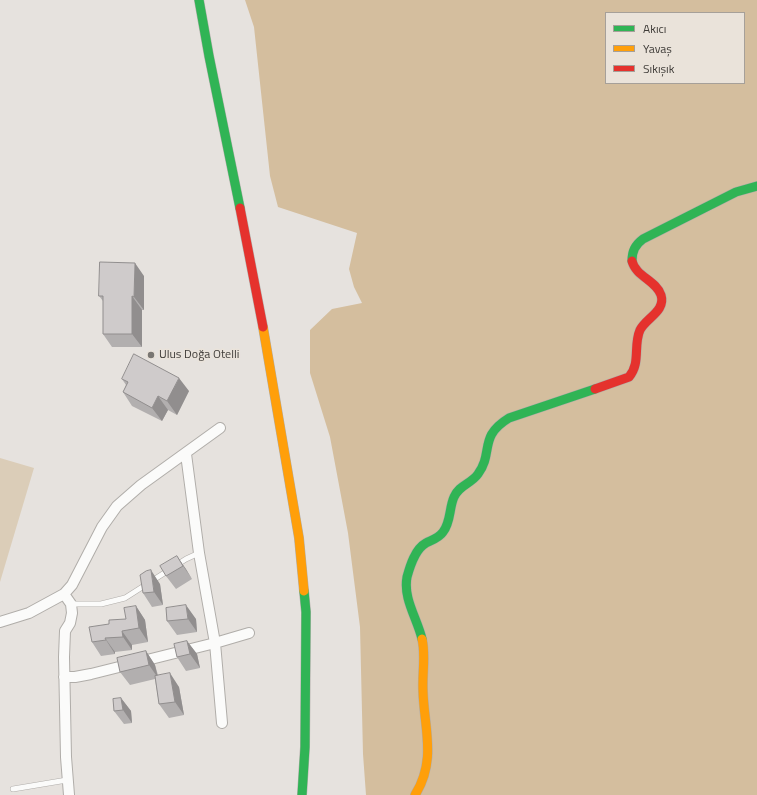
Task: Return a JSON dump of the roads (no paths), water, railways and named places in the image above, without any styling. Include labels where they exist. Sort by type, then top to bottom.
[{"type":"street","points":[[199,0],[208,56],[238,197],[266,341],[299,538],[306,612],[305,748],[302,795]]},
{"type":"street","points":[[415,795],[422,783],[425,771],[427,748],[423,695],[423,644],[410,607],[407,593],[408,579],[414,559],[423,545],[439,536],[444,531],[448,523],[454,497],[462,487],[473,480],[480,470],[490,434],[494,427],[508,418],[628,377],[636,369],[637,344],[640,331],[643,325],[658,310],[662,302],[662,297],[658,288],[634,267],[632,255],[636,245],[645,238],[736,192],[757,186]]},
{"type":"street","points":[[0,622],[34,611],[64,594],[72,585],[102,526],[117,506],[141,485],[220,428]]},
{"type":"street","points":[[186,454],[199,553],[214,644],[222,723]]},
{"type":"street","points":[[64,594],[70,604],[71,618],[64,634],[67,780],[69,795]]},
{"type":"street","points":[[64,677],[83,676],[214,644],[249,633]]},
{"type":"lane","points":[[70,604],[101,604],[124,598],[181,562],[199,553]]},
{"type":"lane","points":[[13,789],[67,780]]},
{"type":"place","name":"Ulus Doğa Otelli","points":[[151,355]]}]
